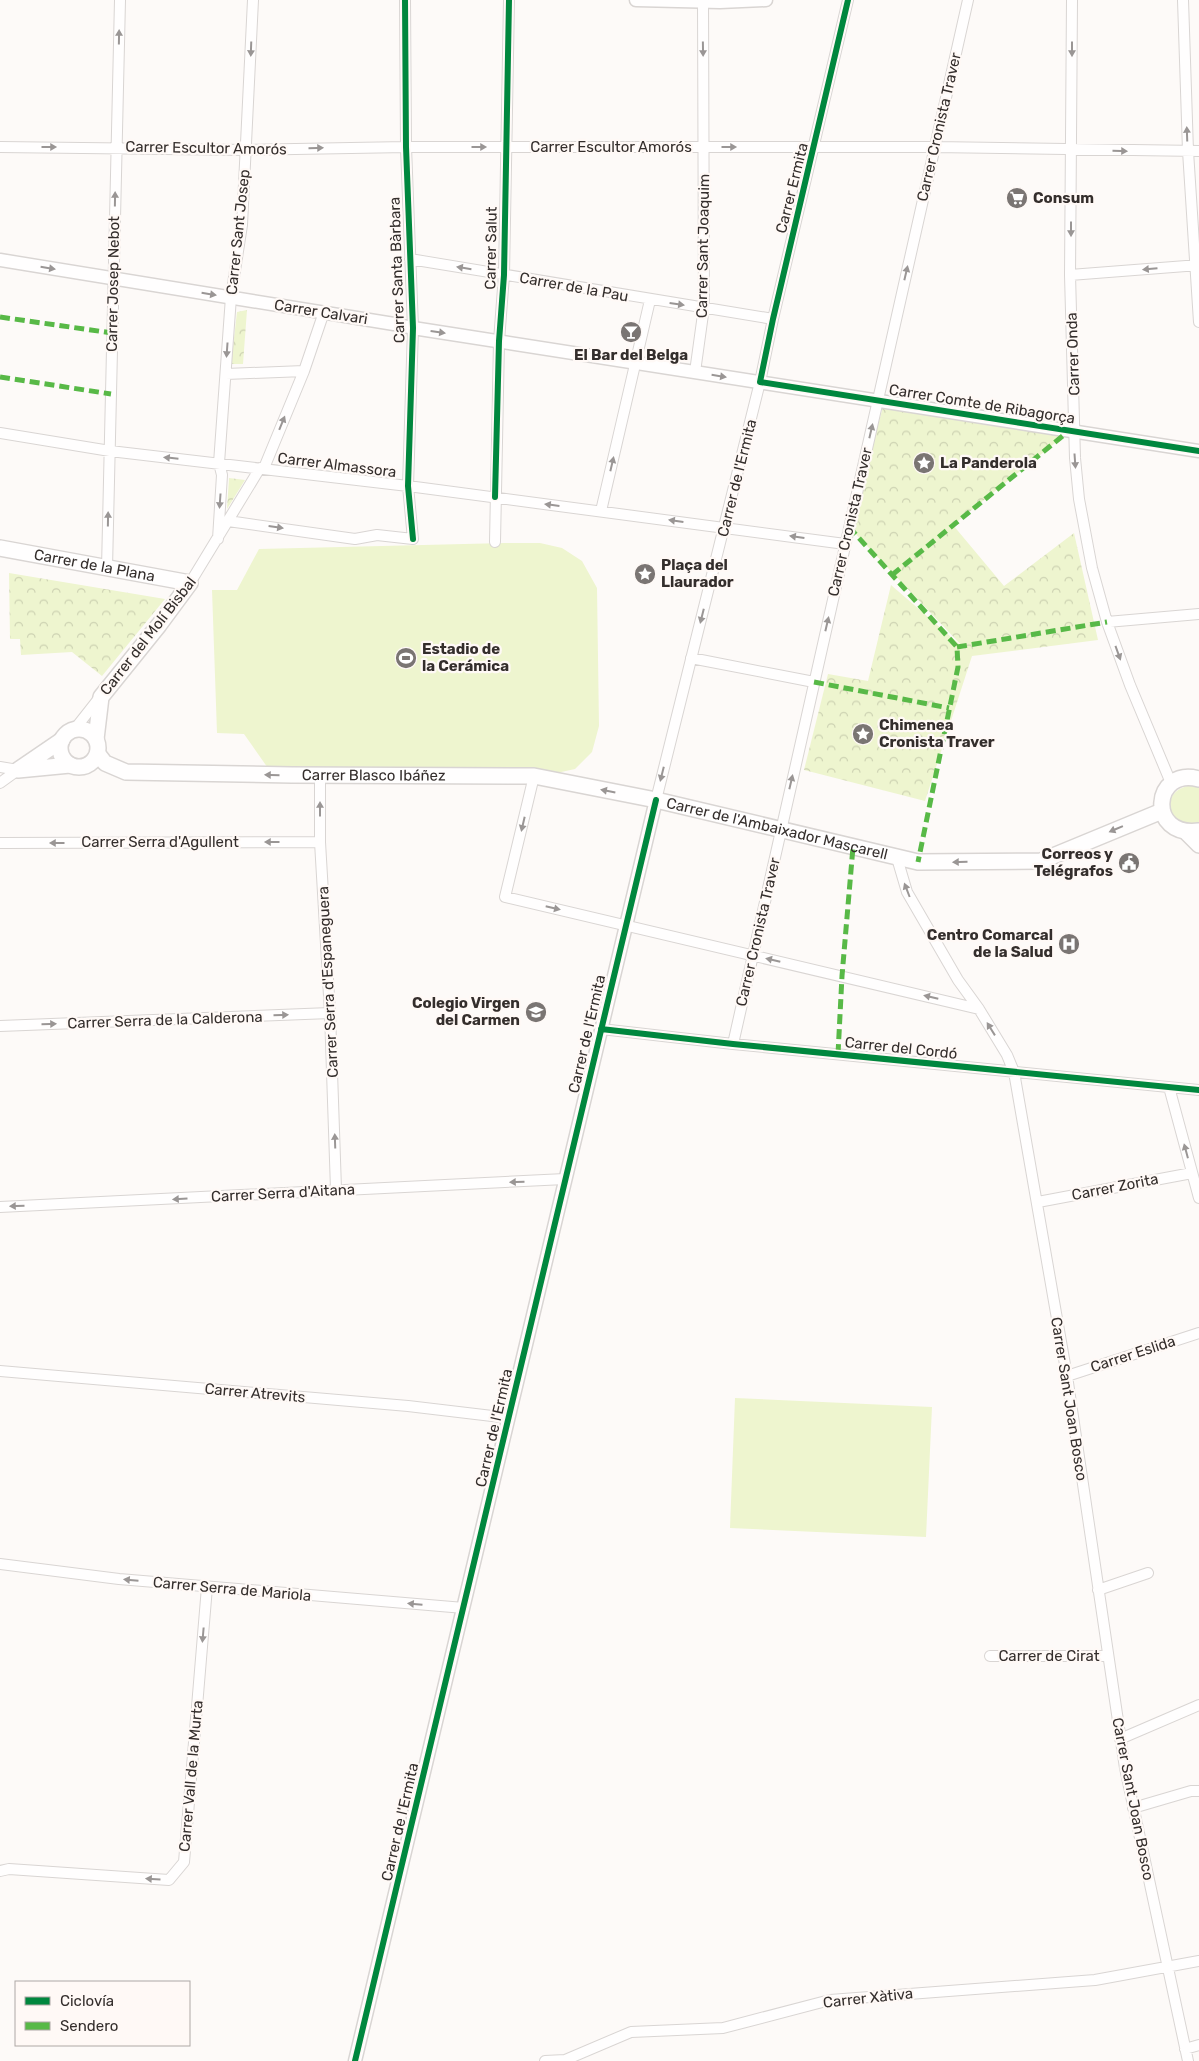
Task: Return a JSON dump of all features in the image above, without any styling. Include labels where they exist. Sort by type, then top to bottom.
[{"type":"main road","name":"Carrer de la Plana","points":[[0,548],[190,583]]},
{"type":"main road","name":"Carrer del Molí Bisbal","points":[[101,697],[190,583]]},
{"type":"main road","points":[[18,770],[70,765],[76,767],[87,766],[92,763],[97,746],[101,697]]},
{"type":"main road","points":[[18,770],[74,730],[86,731],[97,746]]},
{"type":"main road","points":[[62,740],[60,746],[62,757],[70,765]]},
{"type":"main road","name":"Carrer Blasco Ibáñez","points":[[97,746],[105,763],[126,772],[534,776],[656,800]]},
{"type":"main road","points":[[1199,779],[1191,777],[1180,778],[1171,783],[1165,790],[1162,811],[1166,820],[1174,827],[1193,832],[1199,845]]},
{"type":"main road","name":"Carrer de l'Ambaixador Mascarell","points":[[656,800],[918,862],[1041,861],[1162,811]]},
{"type":"street","name":"Carrer Josep Nebot","points":[[107,568],[120,0]]},
{"type":"street","name":"Carrer Sant Josep","points":[[218,539],[222,475],[219,463],[231,298],[242,225],[253,0]]},
{"type":"street","name":"Carrer Santa Bàrbara","points":[[228,521],[355,539],[377,535],[412,538],[408,486],[413,328],[406,147],[405,0]]},
{"type":"street","name":"Carrer Salut","points":[[495,542],[500,341],[504,275],[509,0]]},
{"type":"street","points":[[636,0],[766,0]]},
{"type":"street","name":"Carrer Sant Joaquim","points":[[695,372],[704,307],[705,147],[703,0]]},
{"type":"street","name":"Carrer Ermita","points":[[760,382],[848,0]]},
{"type":"street","name":"Carrer Cronista Traver","points":[[733,1044],[968,0]]},
{"type":"street","name":"Carrer Onda","points":[[1072,0],[1070,275],[1075,431],[1074,458],[1079,499],[1092,568],[1108,622],[1134,694],[1171,783]]},
{"type":"street","points":[[1183,0],[1188,151],[1198,265],[1199,322]]},
{"type":"street","name":"Carrer Escultor Amorós","points":[[0,147],[247,150],[406,147],[935,147],[1199,151]]},
{"type":"street","name":"Carrer de la Pau","points":[[410,259],[650,300]]},
{"type":"street","name":"Carrer Calvari","points":[[0,260],[413,328],[760,382]]},
{"type":"street","points":[[1070,275],[1198,265]]},
{"type":"street","points":[[773,319],[650,300],[601,511],[845,544]]},
{"type":"street","name":"Carrer del Molí Bisbal","points":[[190,583],[262,468],[304,371],[324,312]]},
{"type":"street","points":[[226,374],[304,371]]},
{"type":"street","name":"Carrer Comte de Ribagorça","points":[[760,382],[1199,450]]},
{"type":"street","name":"Carrer de l'Ermita","points":[[355,2061],[656,800],[760,382]]},
{"type":"street","name":"Carrer Almassora","points":[[0,433],[110,451],[262,468],[601,511]]},
{"type":"street","points":[[1108,622],[1199,614]]},
{"type":"street","points":[[691,658],[814,682]]},
{"type":"street","name":"Carrer del Molí Bisbal","points":[[74,730],[101,697]]},
{"type":"street","points":[[0,767],[18,770]]},
{"type":"street","points":[[0,783],[18,770]]},
{"type":"street","name":"Carrer Serra d'Espaneguera","points":[[320,775],[320,842],[330,1013],[336,1189]]},
{"type":"street","points":[[534,776],[505,897],[979,1009]]},
{"type":"street","name":"Carrer Serra d'Agullent","points":[[0,843],[320,842]]},
{"type":"street","name":"Carrer Sant Joan Bosco","points":[[897,858],[907,892],[958,980],[1007,1054],[1014,1072],[1067,1376],[1120,1739],[1133,1808],[1188,2061]]},
{"type":"street","name":"Carrer Serra de la Calderona","points":[[0,1026],[330,1013]]},
{"type":"street","name":"Carrer del Cordó","points":[[601,1029],[733,1044],[1199,1090]]},
{"type":"street","points":[[1169,1087],[1199,1198]]},
{"type":"street","name":"Carrer Zorita","points":[[1038,1202],[1192,1173]]},
{"type":"street","name":"Carrer Serra d'Aitana","points":[[0,1207],[336,1189],[565,1180]]},
{"type":"street","name":"Carrer Eslida","points":[[1067,1376],[1199,1333]]},
{"type":"street","name":"Carrer Atrevits","points":[[0,1372],[408,1406],[509,1418]]},
{"type":"street","name":"Carrer Serra de Mariola","points":[[0,1564],[119,1579],[464,1608]]},
{"type":"street","points":[[1098,1590],[1148,1573]]},
{"type":"street","name":"Carrer Vall de la Murta","points":[[0,1870],[9,1869],[169,1880],[184,1862],[207,1587]]},
{"type":"street","name":"Carrer de Cirat","points":[[990,1656],[1108,1656]]},
{"type":"street","points":[[1120,1739],[1199,1705]]},
{"type":"street","points":[[1133,1808],[1192,1791],[1199,1791]]},
{"type":"street","name":"Carrer Xàtiva","points":[[545,2061],[565,2060],[631,2032],[723,2028],[830,2000],[1095,1980],[1199,1961]]},
{"type":"street","points":[[1185,2048],[1199,2045]]},
{"type":"green space","points":[[247,310],[243,364],[231,364],[237,312]]},
{"type":"green space","points":[[883,407],[1065,435],[953,525],[1004,586],[1074,533],[1098,640],[972,656],[925,801],[804,770],[828,674],[868,681],[891,585],[965,649],[849,527]]},
{"type":"green space","points":[[229,478],[245,480],[227,509]]},
{"type":"green space","name":"Estadio de la Cerámica","points":[[540,543],[562,548],[582,561],[597,588],[599,726],[592,752],[575,769],[552,774],[270,771],[244,734],[217,733],[212,590],[237,590],[259,549]]},
{"type":"green space","points":[[9,573],[165,599],[102,676],[72,652],[21,655],[20,639],[10,639]]},
{"type":"green space","points":[[1193,785],[1199,788],[1199,822],[1190,825],[1182,823],[1175,818],[1171,811],[1170,803],[1173,795],[1180,789]]},
{"type":"green space","points":[[735,1398],[932,1407],[926,1537],[730,1528]]},
{"type":"marked path","points":[[0,317],[112,333]]},
{"type":"marked path","points":[[0,377],[111,394]]},
{"type":"marked path","points":[[892,575],[1070,430]]},
{"type":"marked path","points":[[849,527],[957,647],[958,667],[918,862]]},
{"type":"marked path","points":[[957,647],[1107,622]]},
{"type":"marked path","points":[[814,682],[949,708]]},
{"type":"marked path","points":[[838,1054],[842,976],[853,847]]},
{"type":"cycle path","points":[[405,0],[406,147],[413,328],[408,486],[413,539]]},
{"type":"cycle path","points":[[495,497],[499,341],[504,275],[509,0]]},
{"type":"cycle path","points":[[848,0],[760,382],[1199,451]]},
{"type":"cycle path","points":[[355,2061],[656,800]]},
{"type":"cycle path","points":[[601,1029],[733,1044],[1199,1090]]},
{"type":"place","name":"Consum","points":[[1017,198]]},
{"type":"place","name":"El Bar del Belga","points":[[631,332]]},
{"type":"place","name":"La Panderola","points":[[924,463]]},
{"type":"place","name":"Plaça del Llaurador","points":[[645,574]]},
{"type":"place","name":"Estadio de la Cerámica","points":[[406,658]]},
{"type":"place","name":"Chimenea Cronista Traver","points":[[863,734]]},
{"type":"place","name":"Correos y Telégrafos","points":[[1129,863]]},
{"type":"place","name":"Centro Comarcal de la Salud","points":[[1069,944]]},
{"type":"place","name":"Colegio Virgen del Carmen","points":[[536,1012]]}]
